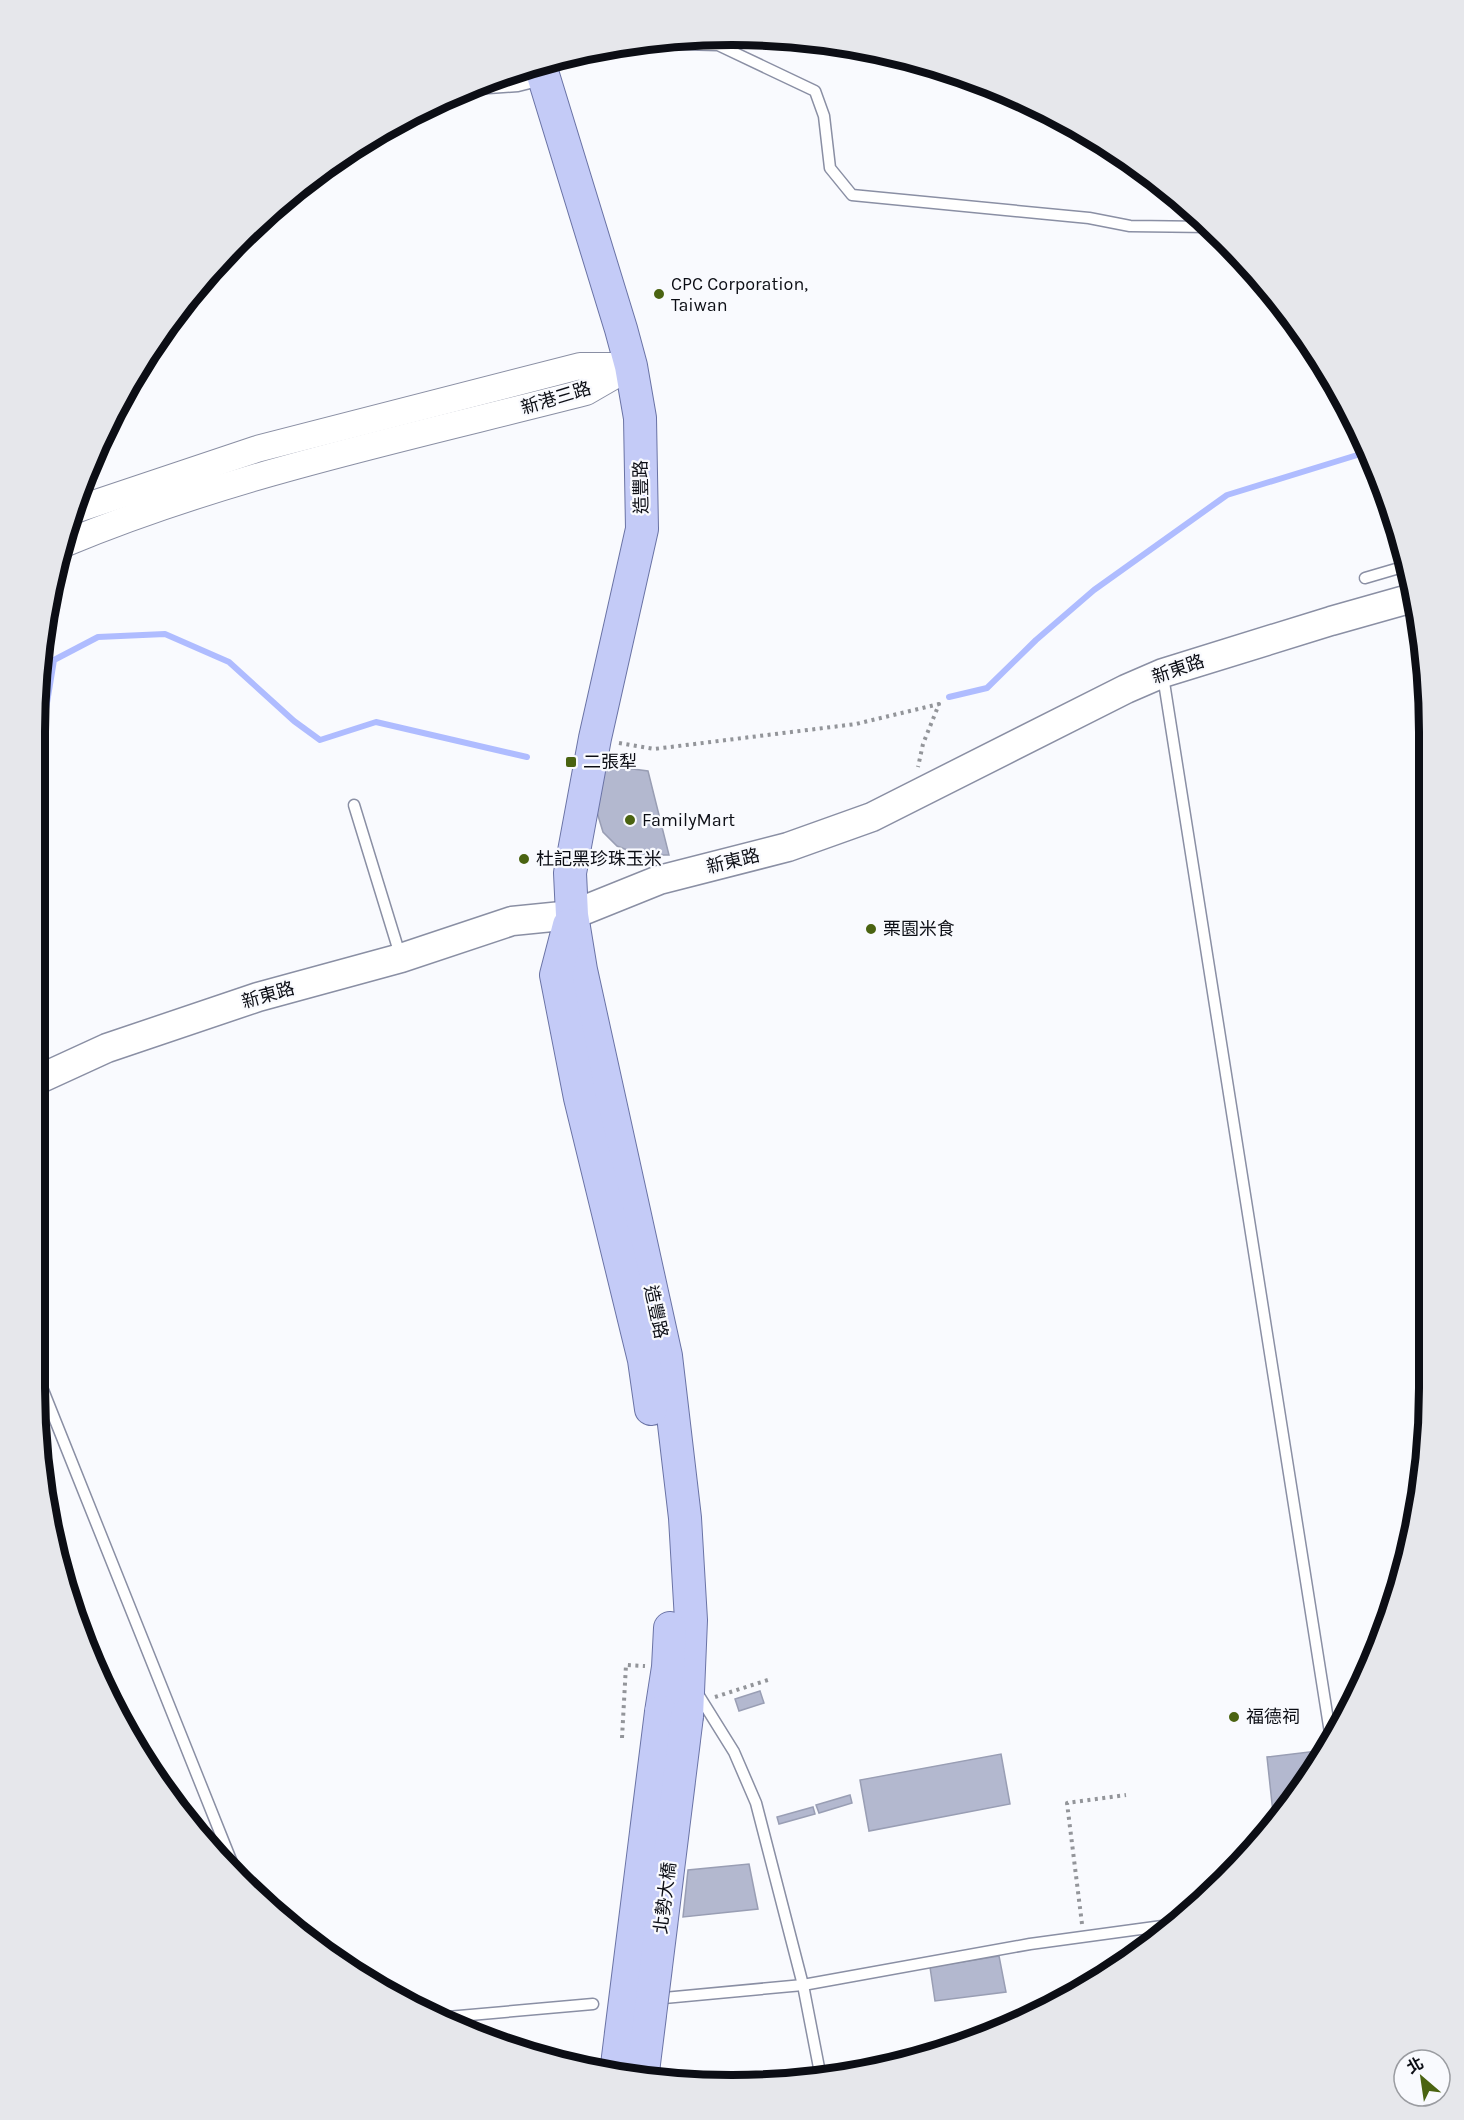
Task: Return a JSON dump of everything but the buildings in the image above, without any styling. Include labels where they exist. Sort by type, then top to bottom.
[{"type":"main road","name":"造豐路","points":[[543,72],[631,366],[640,418],[642,530],[595,738],[570,873],[572,915],[555,975],[580,1098],[644,1360],[665,1520],[671,1622],[682,1695]]},
{"type":"main road","name":"新東路","points":[[45,1076],[107,1048],[236,1004],[401,958],[512,921],[572,915],[659,880],[788,848],[872,817],[911,799],[1126,689],[1163,673],[1406,600]]},
{"type":"main road","name":"北勢大橋","points":[[617,2065],[682,1695]]},
{"type":"main road","name":"北勢大橋","points":[[643,2069],[682,1695]]},
{"type":"street","name":"新港三路","points":[[82,508],[257,449],[580,366],[631,366]]},
{"type":"street","name":"新港三路","points":[[72,540],[116,522],[256,477],[585,392],[631,366]]},
{"type":"lane","points":[[719,45],[815,91],[824,116],[830,168],[852,195],[1089,218],[1130,226],[1198,227]]},
{"type":"lane","points":[[493,88],[518,86],[543,72]]},
{"type":"lane","points":[[1365,578],[1399,568]]},
{"type":"lane","points":[[1163,673],[1329,1728]]},
{"type":"lane","points":[[354,805],[401,958]]},
{"type":"lane","points":[[45,1398],[230,1857]]},
{"type":"lane","points":[[682,1695],[734,1752],[756,1803],[803,1985],[819,2069]]},
{"type":"lane","points":[[664,1998],[803,1985],[1030,1944],[1158,1927]]},
{"type":"lane","points":[[455,2016],[593,2004]]},
{"type":"path","points":[[595,738],[654,749],[856,724],[939,704],[923,744],[911,799]]},
{"type":"path","points":[[622,1738],[626,1665],[682,1695],[771,1679]]},
{"type":"path","points":[[1083,1937],[1068,1803],[1126,1795]]},
{"type":"waterway","points":[[949,697],[987,688],[1036,640],[1094,590],[1227,495],[1360,454]]},
{"type":"waterway","points":[[45,712],[54,660],[98,637],[165,634],[229,662],[294,721],[320,740],[376,722],[527,757]]},
{"type":"place","name":"CPC Corporation, Taiwan","points":[[659,294]]},
{"type":"place","name":"二張犁","points":[[571,762]]},
{"type":"place","name":"FamilyMart","points":[[630,820]]},
{"type":"place","name":"杜記黑珍珠玉米","points":[[524,859]]},
{"type":"place","name":"栗園米食","points":[[871,929]]},
{"type":"place","name":"福德祠","points":[[1234,1717]]}]
